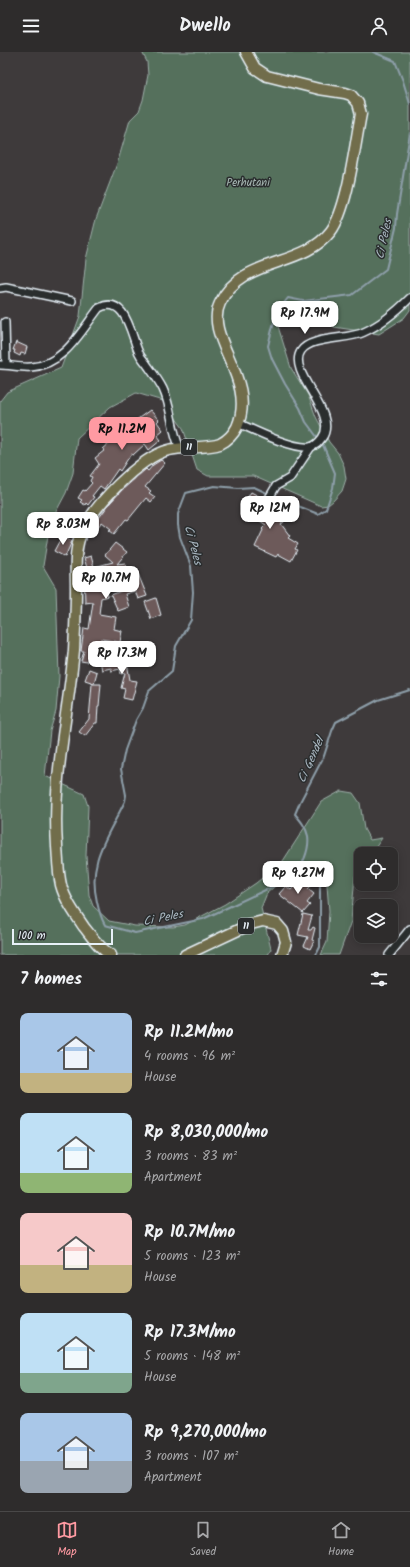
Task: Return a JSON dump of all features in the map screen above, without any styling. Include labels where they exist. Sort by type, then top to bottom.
[{"type":"highway","name":"11","points":[[111,955],[102,949],[91,936],[70,906],[61,885],[58,870],[54,818],[73,652],[76,554],[80,537],[89,518],[107,497],[129,474],[149,458],[162,452],[180,448],[218,444],[229,439],[238,423],[242,406],[241,390],[236,372],[217,327],[219,304],[224,294],[252,271],[310,250],[324,239],[331,230],[336,222],[345,194],[360,114],[358,103],[351,95],[345,92],[319,90],[267,76],[255,68],[246,52]]},
{"type":"highway","name":"11","points":[[185,955],[251,924],[263,920],[277,924],[283,931],[286,942],[282,955]]},
{"type":"street","points":[[0,288],[6,287],[72,300]]},
{"type":"street","points":[[270,510],[269,498],[276,486],[290,478],[323,436],[326,427],[320,407],[302,372],[299,358],[301,352],[308,344],[363,333],[395,314],[410,298]]},
{"type":"street","points":[[5,322],[3,365],[31,367],[41,365],[61,356],[99,308],[106,304],[113,305],[120,310],[125,316],[139,355],[162,388],[180,448]]},
{"type":"street","points":[[238,423],[288,443],[314,446]]},
{"type":"street","points":[[389,955],[410,929]]},
{"type":"green space","name":"Perhutani","points":[[142,52],[410,52],[410,310],[404,318],[379,334],[334,327],[315,315],[293,305],[281,310],[276,320],[291,368],[308,395],[316,417],[329,442],[338,453],[344,466],[346,479],[342,491],[328,505],[321,506],[253,476],[208,476],[197,470],[183,428],[163,401],[136,393],[110,407],[77,438],[73,473],[66,493],[50,523],[43,566],[56,588],[59,676],[56,711],[50,731],[45,776],[84,794],[88,806],[86,856],[89,895],[93,906],[109,921],[135,926],[173,927],[185,925],[225,904],[256,883],[283,861],[321,802],[341,791],[353,793],[360,803],[364,829],[370,840],[382,838],[376,847],[354,847],[354,887],[351,921],[339,955],[321,955],[327,942],[329,911],[326,873],[313,868],[286,877],[267,893],[261,908],[271,949],[268,955],[0,955],[0,401],[7,392],[61,368],[80,316],[86,259],[96,219],[118,161],[130,120],[139,111],[143,100],[148,75],[147,62]]},
{"type":"building","points":[[16,342],[27,347],[25,354],[21,353],[20,356],[14,353],[15,350],[13,350]]},
{"type":"building","points":[[150,410],[159,420],[157,422],[163,430],[157,435],[161,440],[149,450],[145,444],[133,455],[131,454],[120,471],[118,469],[104,489],[100,486],[92,496],[94,497],[88,505],[80,502],[82,500],[78,498],[83,490],[85,491],[92,483],[90,481],[92,477],[90,476],[99,464],[95,458],[105,450],[103,449],[110,443],[104,435],[122,419],[126,424],[112,436],[120,444],[133,432],[128,426]]},
{"type":"building","points":[[161,460],[165,463],[145,487],[151,491],[149,493],[155,497],[151,502],[146,498],[114,534],[109,530],[111,529],[102,522],[96,529],[93,526],[122,490],[146,469],[148,471],[153,465]]},
{"type":"building","points":[[251,492],[264,499],[263,502],[265,511],[268,514],[272,514],[275,510],[284,522],[281,524],[290,536],[288,538],[298,544],[295,549],[297,550],[291,561],[278,554],[276,557],[255,547],[263,530],[262,529],[266,525],[250,514],[249,515],[241,510],[248,500],[247,498]]},
{"type":"building","points":[[62,536],[72,541],[65,557],[54,551]]},
{"type":"building","points":[[115,543],[127,552],[117,564],[125,563],[127,577],[138,574],[147,596],[138,599],[135,591],[125,594],[129,607],[118,611],[111,595],[121,591],[117,577],[103,581],[108,596],[101,598],[99,614],[116,617],[114,629],[122,631],[120,642],[101,639],[99,657],[89,655],[87,662],[81,661],[84,651],[81,651],[84,628],[89,629],[93,602],[85,603],[84,571],[88,571],[84,558],[91,556],[94,567],[113,562],[105,555]]},
{"type":"building","points":[[156,598],[161,615],[151,619],[145,602]]},
{"type":"building","points":[[126,657],[130,680],[137,681],[132,700],[123,698],[125,689],[121,688],[125,673],[121,674],[120,669],[111,671],[111,668],[102,670],[100,661]]},
{"type":"building","points":[[89,669],[97,672],[94,683],[85,680]]},
{"type":"building","points":[[92,684],[101,684],[97,723],[95,723],[85,736],[79,732],[89,719]]},
{"type":"building","points":[[302,878],[311,886],[308,889],[314,894],[307,903],[310,905],[303,913],[279,894],[286,886],[291,890]]},
{"type":"building","points":[[303,914],[312,916],[308,930],[311,930],[313,927],[315,928],[312,940],[314,941],[310,949],[304,946],[308,937],[298,935]]},
{"type":"waterway","name":"Ci Peles","points":[[373,52],[395,61],[410,104]]},
{"type":"waterway","name":"Ci Peles","points":[[273,496],[318,514],[326,509],[333,488],[335,473],[323,445],[306,422],[300,408],[272,359],[268,346],[276,313],[288,298],[303,301],[352,295],[386,269],[396,228],[410,133]]},
{"type":"waterway","name":"Ci Peles","points":[[269,494],[254,487],[238,488],[214,486],[186,493],[178,514],[178,525],[180,537],[191,566],[193,592],[191,620],[176,646],[172,671],[149,691],[125,750],[121,769],[126,795],[125,801],[101,849],[97,861],[95,887],[97,902],[105,925],[135,933],[203,919],[293,877],[313,876],[320,881],[320,947],[316,955]]},
{"type":"waterway","name":"Ci Gendel","points":[[293,877],[305,858],[308,847],[308,836],[305,827],[295,814],[324,756],[336,722],[378,700],[410,690]]}]
